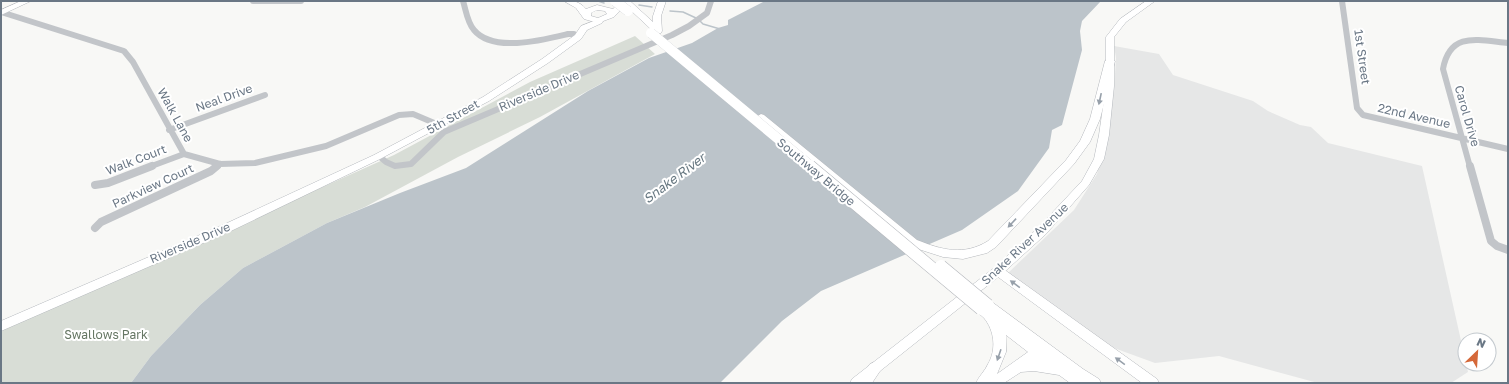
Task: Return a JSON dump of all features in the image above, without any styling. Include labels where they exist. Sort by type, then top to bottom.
[{"type":"main road","points":[[1,12],[27,1]]},
{"type":"main road","points":[[568,1],[579,6],[590,20],[599,21],[611,15],[625,1],[630,9]]},
{"type":"main road","points":[[578,1],[600,8],[609,9],[612,12],[611,15]]},
{"type":"main road","points":[[615,1],[630,9],[655,32]]},
{"type":"main road","points":[[586,15],[590,10],[618,1]]},
{"type":"main road","name":"Snake River Avenue","points":[[856,383],[998,271],[1060,213],[1086,183],[1095,168],[1104,135],[1110,86],[1110,36],[1126,17],[1151,1]]},
{"type":"main road","points":[[655,32],[659,4]]},
{"type":"main road","name":"5th Street","points":[[584,28],[583,23],[586,15]]},
{"type":"main road","name":"5th Street","points":[[378,157],[439,125],[527,74],[578,36],[584,28],[599,21]]},
{"type":"main road","name":"Southway Bridge","points":[[655,32],[913,243],[985,307]]},
{"type":"main road","name":"Southway Bridge","points":[[655,32],[985,307]]},
{"type":"main road","points":[[913,243],[938,253],[952,255],[968,254],[982,250],[992,244],[1086,142],[1095,119],[1110,61]]},
{"type":"main road","name":"Riverside Drive","points":[[1,326],[229,227],[378,157]]},
{"type":"main road","points":[[998,271],[1152,383]]},
{"type":"main road","points":[[985,307],[1034,339],[1078,373],[1094,383]]},
{"type":"main road","points":[[985,307],[1064,373],[1080,383]]},
{"type":"main road","points":[[983,383],[993,371],[1002,347],[996,326],[985,307]]},
{"type":"main road","points":[[1034,339],[1038,352]]},
{"type":"main road","points":[[989,383],[1002,378],[1038,352]]},
{"type":"main road","points":[[1020,366],[1043,366],[1064,373]]},
{"type":"main road","points":[[864,383],[875,368]]},
{"type":"street","points":[[253,1],[301,1]]},
{"type":"street","points":[[463,1],[474,30],[486,39],[523,42],[568,34],[578,36]]},
{"type":"street","name":"Riverside Drive","points":[[378,157],[393,165],[404,166],[412,164],[431,142],[444,132],[672,35],[689,26],[707,13],[711,1]]},
{"type":"street","name":"1st Street","points":[[1342,1],[1357,108],[1363,115]]},
{"type":"street","name":"Walk Lane","points":[[1,12],[124,51],[133,62],[169,130],[184,154],[220,164],[255,162],[326,146],[360,133],[399,115],[413,114],[439,125]]},
{"type":"street","name":"Carol Drive","points":[[1508,44],[1467,41],[1457,44],[1448,51],[1444,60],[1443,69],[1491,241],[1497,246],[1508,250]]},
{"type":"street","name":"Neal Drive","points":[[169,130],[265,94]]},
{"type":"street","name":"22nd Avenue","points":[[1363,115],[1508,149]]},
{"type":"street","name":"Walk Court","points":[[95,185],[108,183],[184,154]]},
{"type":"street","name":"Parkview Court","points":[[95,228],[101,222],[211,172],[220,164]]},
{"type":"shaded area","points":[[1114,46],[1159,54],[1173,75],[1253,101],[1268,111],[1300,125],[1311,127],[1328,143],[1422,166],[1459,332],[1457,332],[1457,372],[1468,372],[1451,383],[1318,383],[1219,356],[1155,363],[1103,344],[1008,273],[1074,210],[1097,174],[1105,146],[1114,90],[1116,58]]},
{"type":"green space","name":"Swallows Park","points":[[635,36],[655,54],[540,117],[458,157],[365,207],[327,223],[243,268],[200,305],[151,356],[131,383],[1,383],[1,331],[394,155],[530,82]]},
{"type":"water","name":"Snake River","points":[[765,1],[1101,1],[1082,21],[1080,31],[1082,50],[1062,125],[1052,130],[1049,148],[1018,191],[962,230],[821,291],[782,321],[720,383],[131,383],[151,356],[200,305],[243,268],[327,223],[466,168],[588,91],[649,58],[692,43],[718,28],[728,25],[728,20]]},
{"type":"waterway","points":[[598,1],[604,3]]},
{"type":"waterway","points":[[639,5],[652,7]]},
{"type":"waterway","points":[[670,11],[683,12],[696,18]]},
{"type":"waterway","points":[[699,20],[703,24],[720,29]]}]
